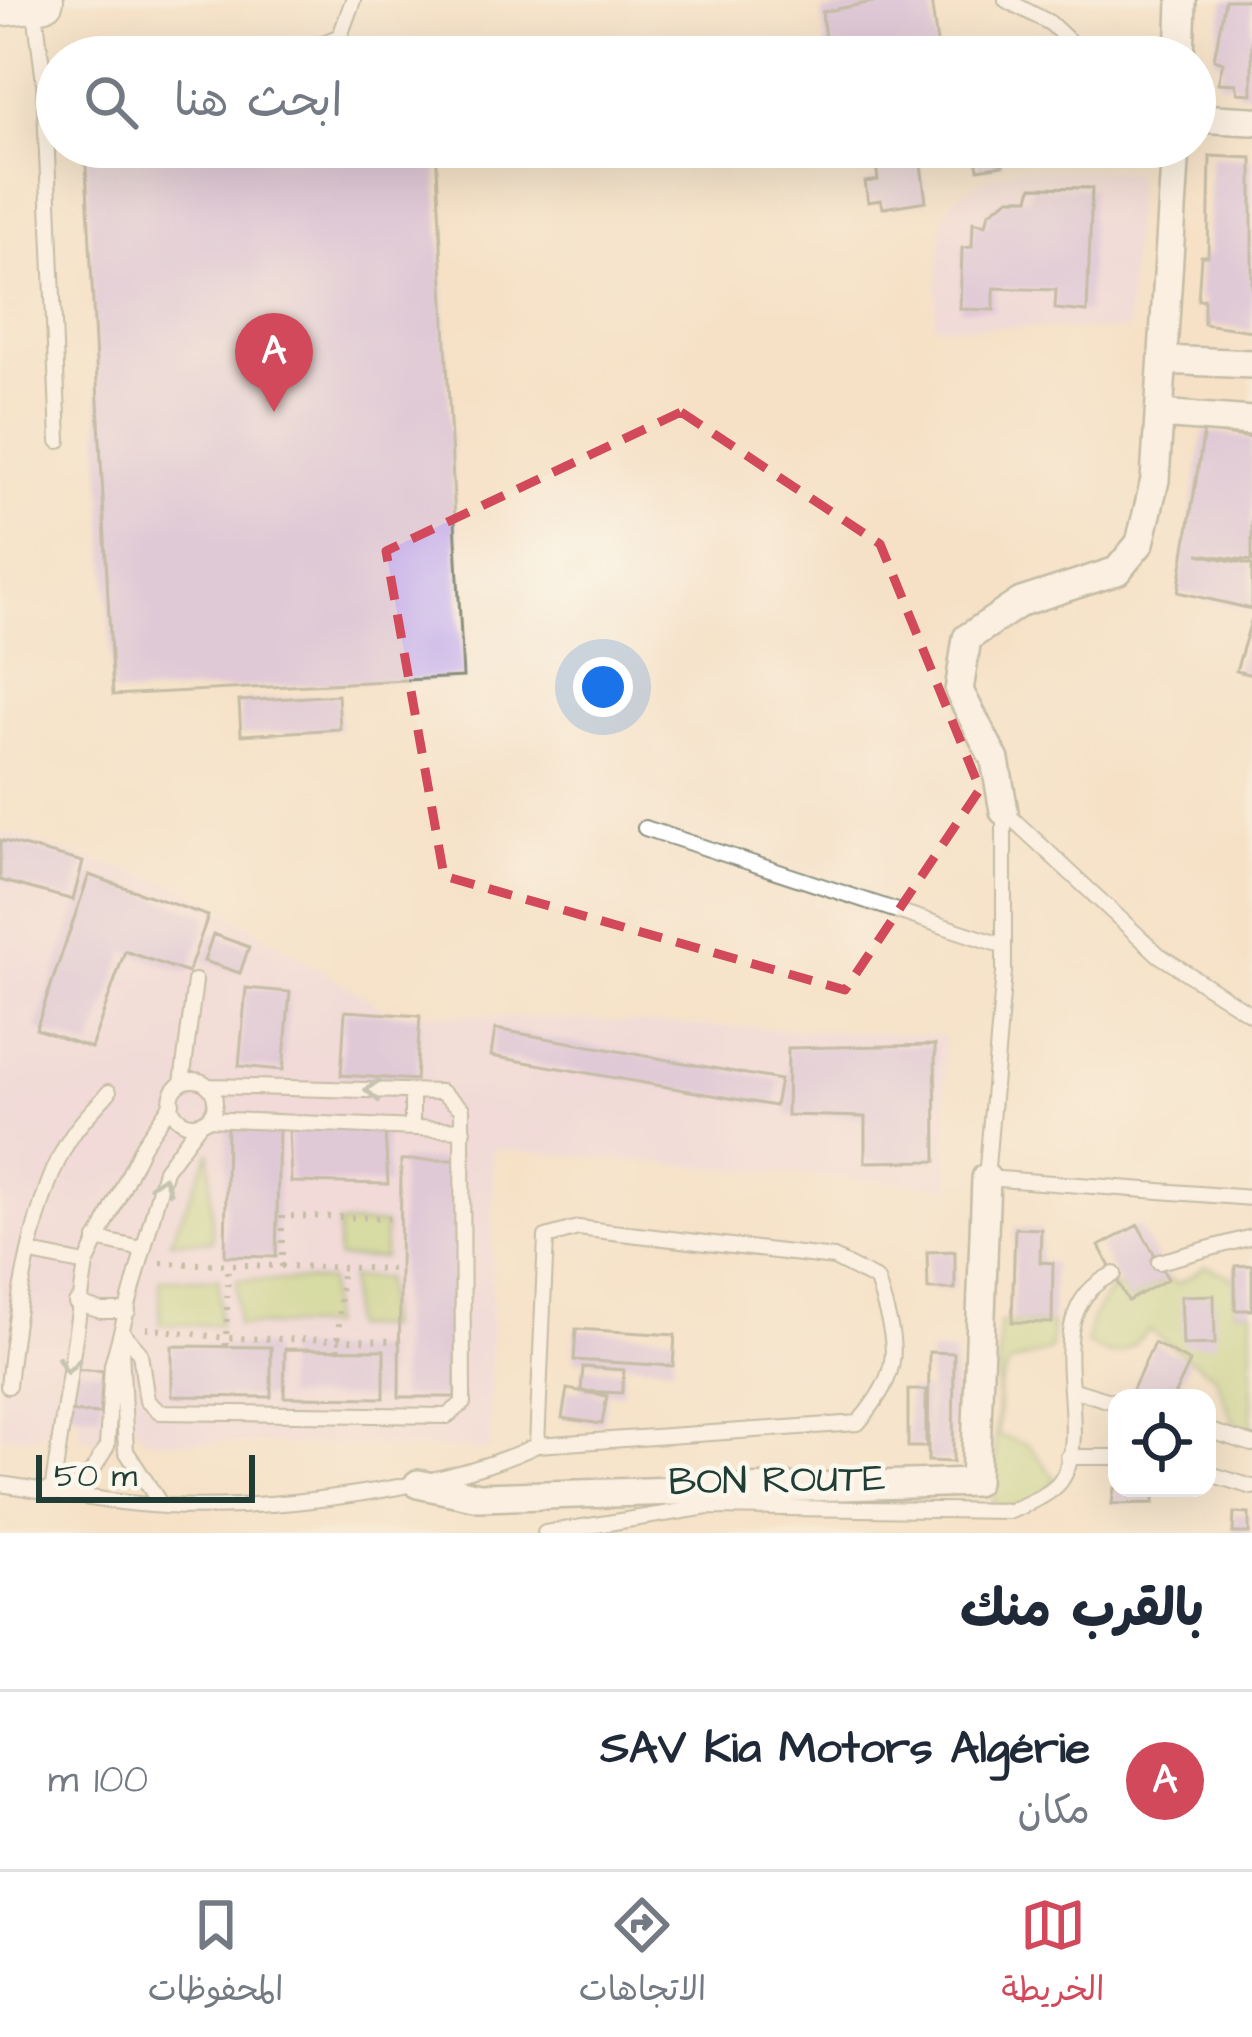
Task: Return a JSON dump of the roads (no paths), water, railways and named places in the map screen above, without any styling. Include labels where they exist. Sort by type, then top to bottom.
[{"type":"main road","points":[[0,5],[38,0]]},
{"type":"street","points":[[1181,36],[1183,0]]},
{"type":"street","points":[[1216,119],[1252,121]]},
{"type":"street","points":[[1004,811],[995,760],[959,691],[967,638],[1021,602],[1117,571],[1140,543],[1155,480],[1175,168]]},
{"type":"street","points":[[1164,360],[1252,364]]},
{"type":"street","points":[[1160,414],[1252,421]]},
{"type":"street","points":[[418,1484],[479,1497],[975,1482],[986,1178]]},
{"type":"lane","points":[[38,0],[40,36]]},
{"type":"lane","points":[[340,36],[353,0]]},
{"type":"lane","points":[[1006,0],[1050,23],[1064,36]]},
{"type":"lane","points":[[48,168],[59,441]]},
{"type":"lane","points":[[1004,811],[1004,946],[986,1178],[1252,1198]]},
{"type":"lane","points":[[1004,811],[1160,955],[1252,1015]]},
{"type":"lane","points":[[645,828],[1004,946]]},
{"type":"lane","points":[[52,1492],[76,1303],[86,1264],[143,1145],[182,1083],[195,981]]},
{"type":"lane","points":[[76,1303],[101,1311],[124,1328],[140,1353],[146,1401],[160,1412],[454,1414],[465,1396],[463,1130],[457,1102],[441,1093],[182,1083]]},
{"type":"lane","points":[[78,1495],[107,1446],[111,1372],[165,1170],[215,1107],[209,1086]]},
{"type":"lane","points":[[412,1091],[412,1128]]},
{"type":"lane","points":[[8,1386],[31,1252],[61,1157],[109,1092]]},
{"type":"lane","points":[[172,1103],[181,1120],[463,1130]]},
{"type":"lane","points":[[0,1484],[160,1505],[213,1506],[418,1484],[489,1468],[537,1445],[858,1423],[889,1387],[893,1334],[877,1280],[835,1258],[578,1228],[546,1238],[537,1445]]},
{"type":"lane","points":[[1159,1262],[1252,1237]]},
{"type":"lane","points":[[96,1239],[141,1256]]},
{"type":"lane","points":[[31,1252],[86,1264]]},
{"type":"lane","points":[[1108,1457],[1068,1457],[1070,1389],[1073,1314],[1094,1283],[1114,1274]]},
{"type":"lane","points":[[124,1328],[126,1451],[160,1505]]},
{"type":"lane","points":[[1070,1389],[1108,1400]]},
{"type":"lane","points":[[1216,1433],[1252,1444]]},
{"type":"lane","name":"BON ROUTE","points":[[545,1533],[708,1508],[1011,1511],[1056,1486],[1068,1457]]},
{"type":"lane","points":[[1216,1476],[1252,1486]]},
{"type":"place","name":"SAV Kia Motors Algérie","points":[[274,412]]}]
